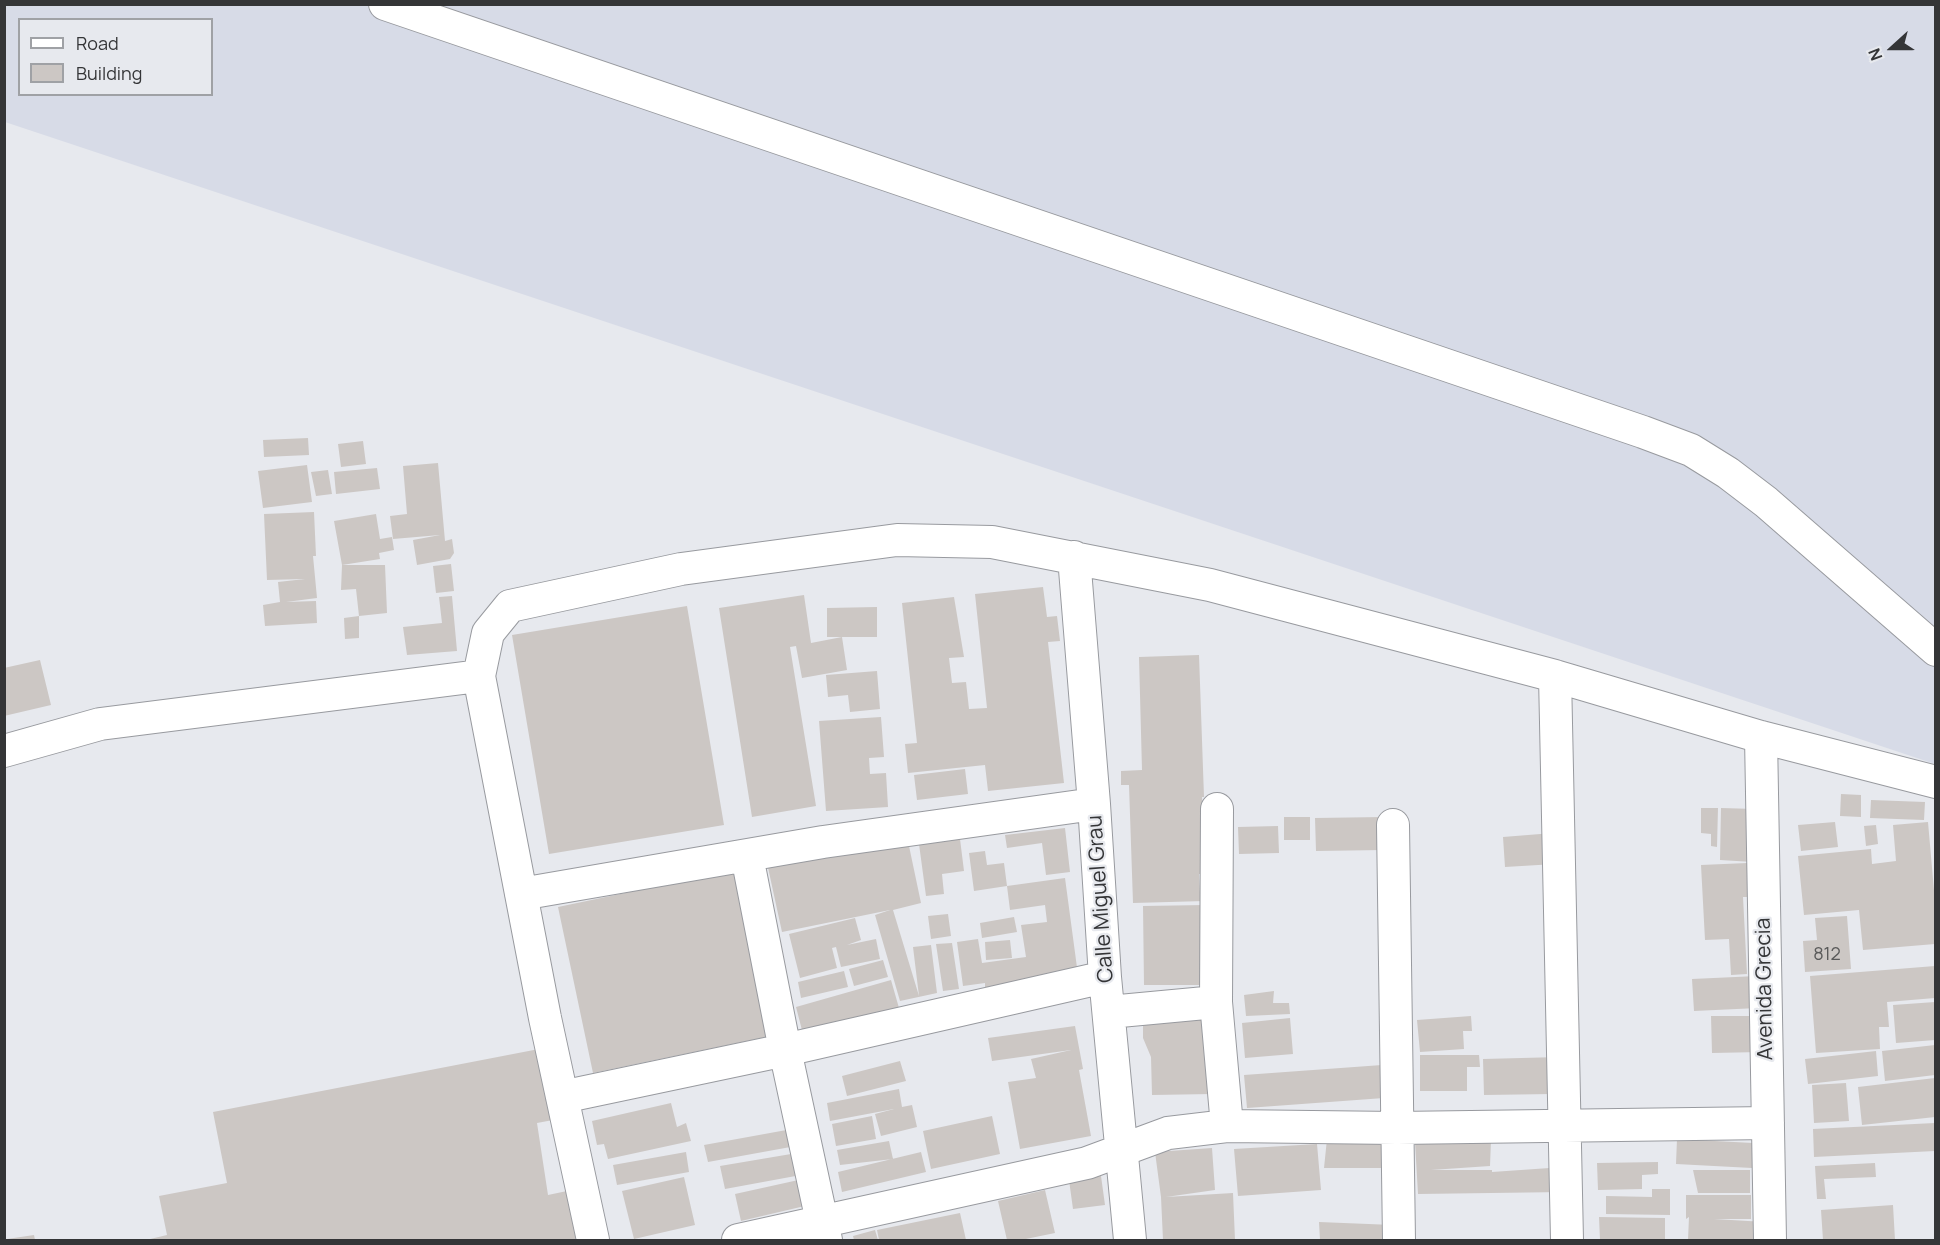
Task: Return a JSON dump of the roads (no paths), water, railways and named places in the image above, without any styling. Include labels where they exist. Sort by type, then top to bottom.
[{"type":"street","points":[[385,4],[1632,428],[1690,450],[1728,473],[1766,502],[1935,650]]},
{"type":"street","points":[[593,1240],[562,1097],[479,676],[488,633],[510,606],[681,569],[897,540],[992,542],[1210,585],[1555,676],[1761,737],[1935,782],[1935,789]]},
{"type":"street","name":"Calle Miguel Grau","points":[[1074,557],[1106,977],[1130,1240]]},
{"type":"street","points":[[4,751],[100,724],[479,676]]},
{"type":"street","points":[[1555,676],[1567,1240]]},
{"type":"street","name":"Avenida Grecia","points":[[1761,737],[1770,1240]]},
{"type":"street","points":[[521,894],[835,840],[1094,804]]},
{"type":"street","points":[[1217,809],[1216,1002],[1227,1125]]},
{"type":"street","points":[[1393,825],[1399,1240]]},
{"type":"street","points":[[747,856],[824,1231]]},
{"type":"street","points":[[562,1097],[785,1050],[1106,977]]},
{"type":"street","points":[[1109,1012],[1216,1002]]},
{"type":"street","points":[[738,1240],[824,1231],[1087,1163],[1168,1133],[1227,1125],[1397,1128],[1768,1123]]}]
